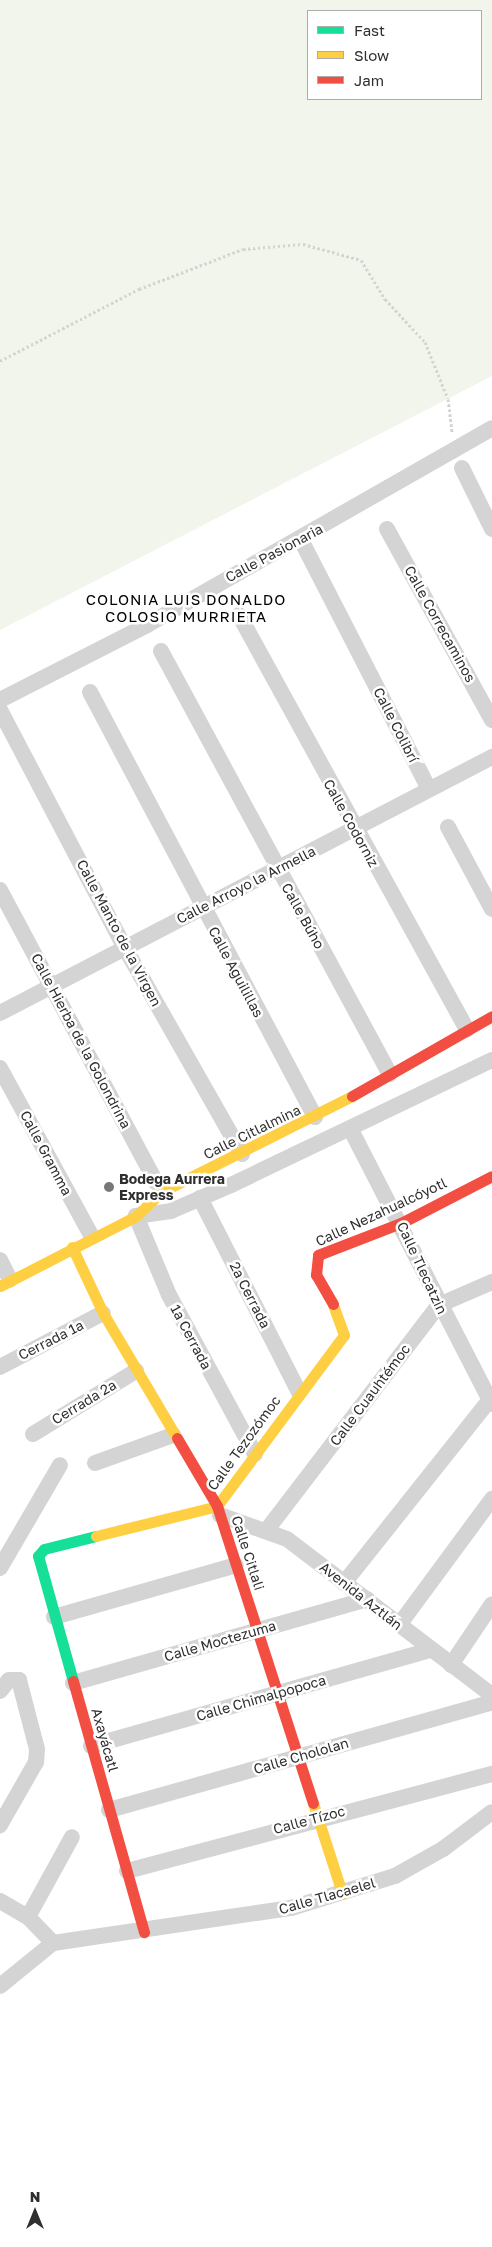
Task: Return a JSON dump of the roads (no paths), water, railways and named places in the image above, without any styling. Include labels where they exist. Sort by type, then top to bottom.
[{"type":"street","name":"Calle Pasionaria","points":[[0,700],[301,540],[492,428]]},
{"type":"street","points":[[462,468],[492,529]]},
{"type":"street","name":"Calle Correcaminos","points":[[387,529],[492,720]]},
{"type":"street","name":"Calle Colibrí","points":[[301,540],[429,788]]},
{"type":"street","name":"Calle Codorniz","points":[[240,615],[353,828],[467,1029]]},
{"type":"street","name":"Calle Búho","points":[[161,651],[390,1074]]},
{"type":"street","name":"Calle Aguilillas","points":[[90,692],[201,907],[315,1117]]},
{"type":"street","name":"Calle Manto de la Virgen","points":[[0,710],[125,948],[242,1154]]},
{"type":"street","name":"Calle Arroyo la Armella","points":[[0,1013],[201,907],[278,870],[429,788],[492,757]]},
{"type":"street","points":[[448,827],[492,909]]},
{"type":"street","name":"Calle Hierba de la Golondrina","points":[[0,890],[161,1192]]},
{"type":"street","name":"Calle Citlalmina","points":[[5,1283],[72,1247],[136,1216],[161,1192],[315,1117],[492,1016]]},
{"type":"street","points":[[136,1216],[171,1211],[351,1130],[492,1060]]},
{"type":"street","name":"Calle Gramma","points":[[0,1068],[92,1237]]},
{"type":"street","name":"Calle Tlecatzin","points":[[351,1130],[401,1223],[439,1305],[490,1400]]},
{"type":"street","name":"Calle Nezahualcóyotl","points":[[314,1266],[318,1256],[401,1223],[492,1176]]},
{"type":"street","name":"2ª Cerrada","points":[[200,1198],[299,1392]]},
{"type":"street","name":"1ª Cerrada","points":[[136,1216],[169,1295],[254,1454]]},
{"type":"street","name":"Calle Citlali","points":[[72,1247],[102,1313],[218,1511],[342,1893]]},
{"type":"street","points":[[0,1260],[5,1283]]},
{"type":"street","name":"Calle Tezozómoc","points":[[38,1556],[44,1549],[218,1511],[254,1454],[346,1327],[314,1266]]},
{"type":"street","name":"Calle Cuauhtémoc","points":[[266,1532],[439,1305],[492,1282]]},
{"type":"street","name":"Cerrada 1ª","points":[[0,1367],[102,1313]]},
{"type":"street","name":"Cerrada 2ª","points":[[32,1434],[136,1371]]},
{"type":"street","points":[[344,1583],[490,1400]]},
{"type":"street","points":[[95,1463],[173,1435]]},
{"type":"street","points":[[0,1568],[60,1465]]},
{"type":"street","points":[[399,1625],[492,1499]]},
{"type":"street","name":"Avenida Aztlán","points":[[218,1511],[287,1539],[492,1696]]},
{"type":"street","name":"Axayácatl","points":[[38,1556],[144,1932]]},
{"type":"street","points":[[54,1617],[236,1565]]},
{"type":"street","name":"Calle Moctezuma","points":[[73,1683],[367,1599]]},
{"type":"street","points":[[451,1665],[492,1604]]},
{"type":"street","name":"Calle Chimalpopoca","points":[[91,1746],[431,1650]]},
{"type":"street","points":[[0,1691],[14,1678],[23,1688],[37,1756],[0,1825]]},
{"type":"street","name":"Calle Chololan","points":[[109,1810],[492,1702]]},
{"type":"street","name":"Calle Tízoc","points":[[127,1871],[318,1818],[492,1774]]},
{"type":"street","name":"Calle Tlacaelel","points":[[53,1943],[144,1932],[291,1908],[342,1893],[395,1876],[443,1849],[492,1812]]},
{"type":"street","points":[[28,1917],[72,1837]]},
{"type":"street","points":[[0,1901],[28,1917],[53,1943],[28,1959],[0,1986]]},
{"type":"place","name":"Bodega Aurrera Express","points":[[109,1187]]},
{"type":"district","name":"COLONIA LUIS DONALDO COLOSIO MURRIETA","points":[[186,608]]}]
